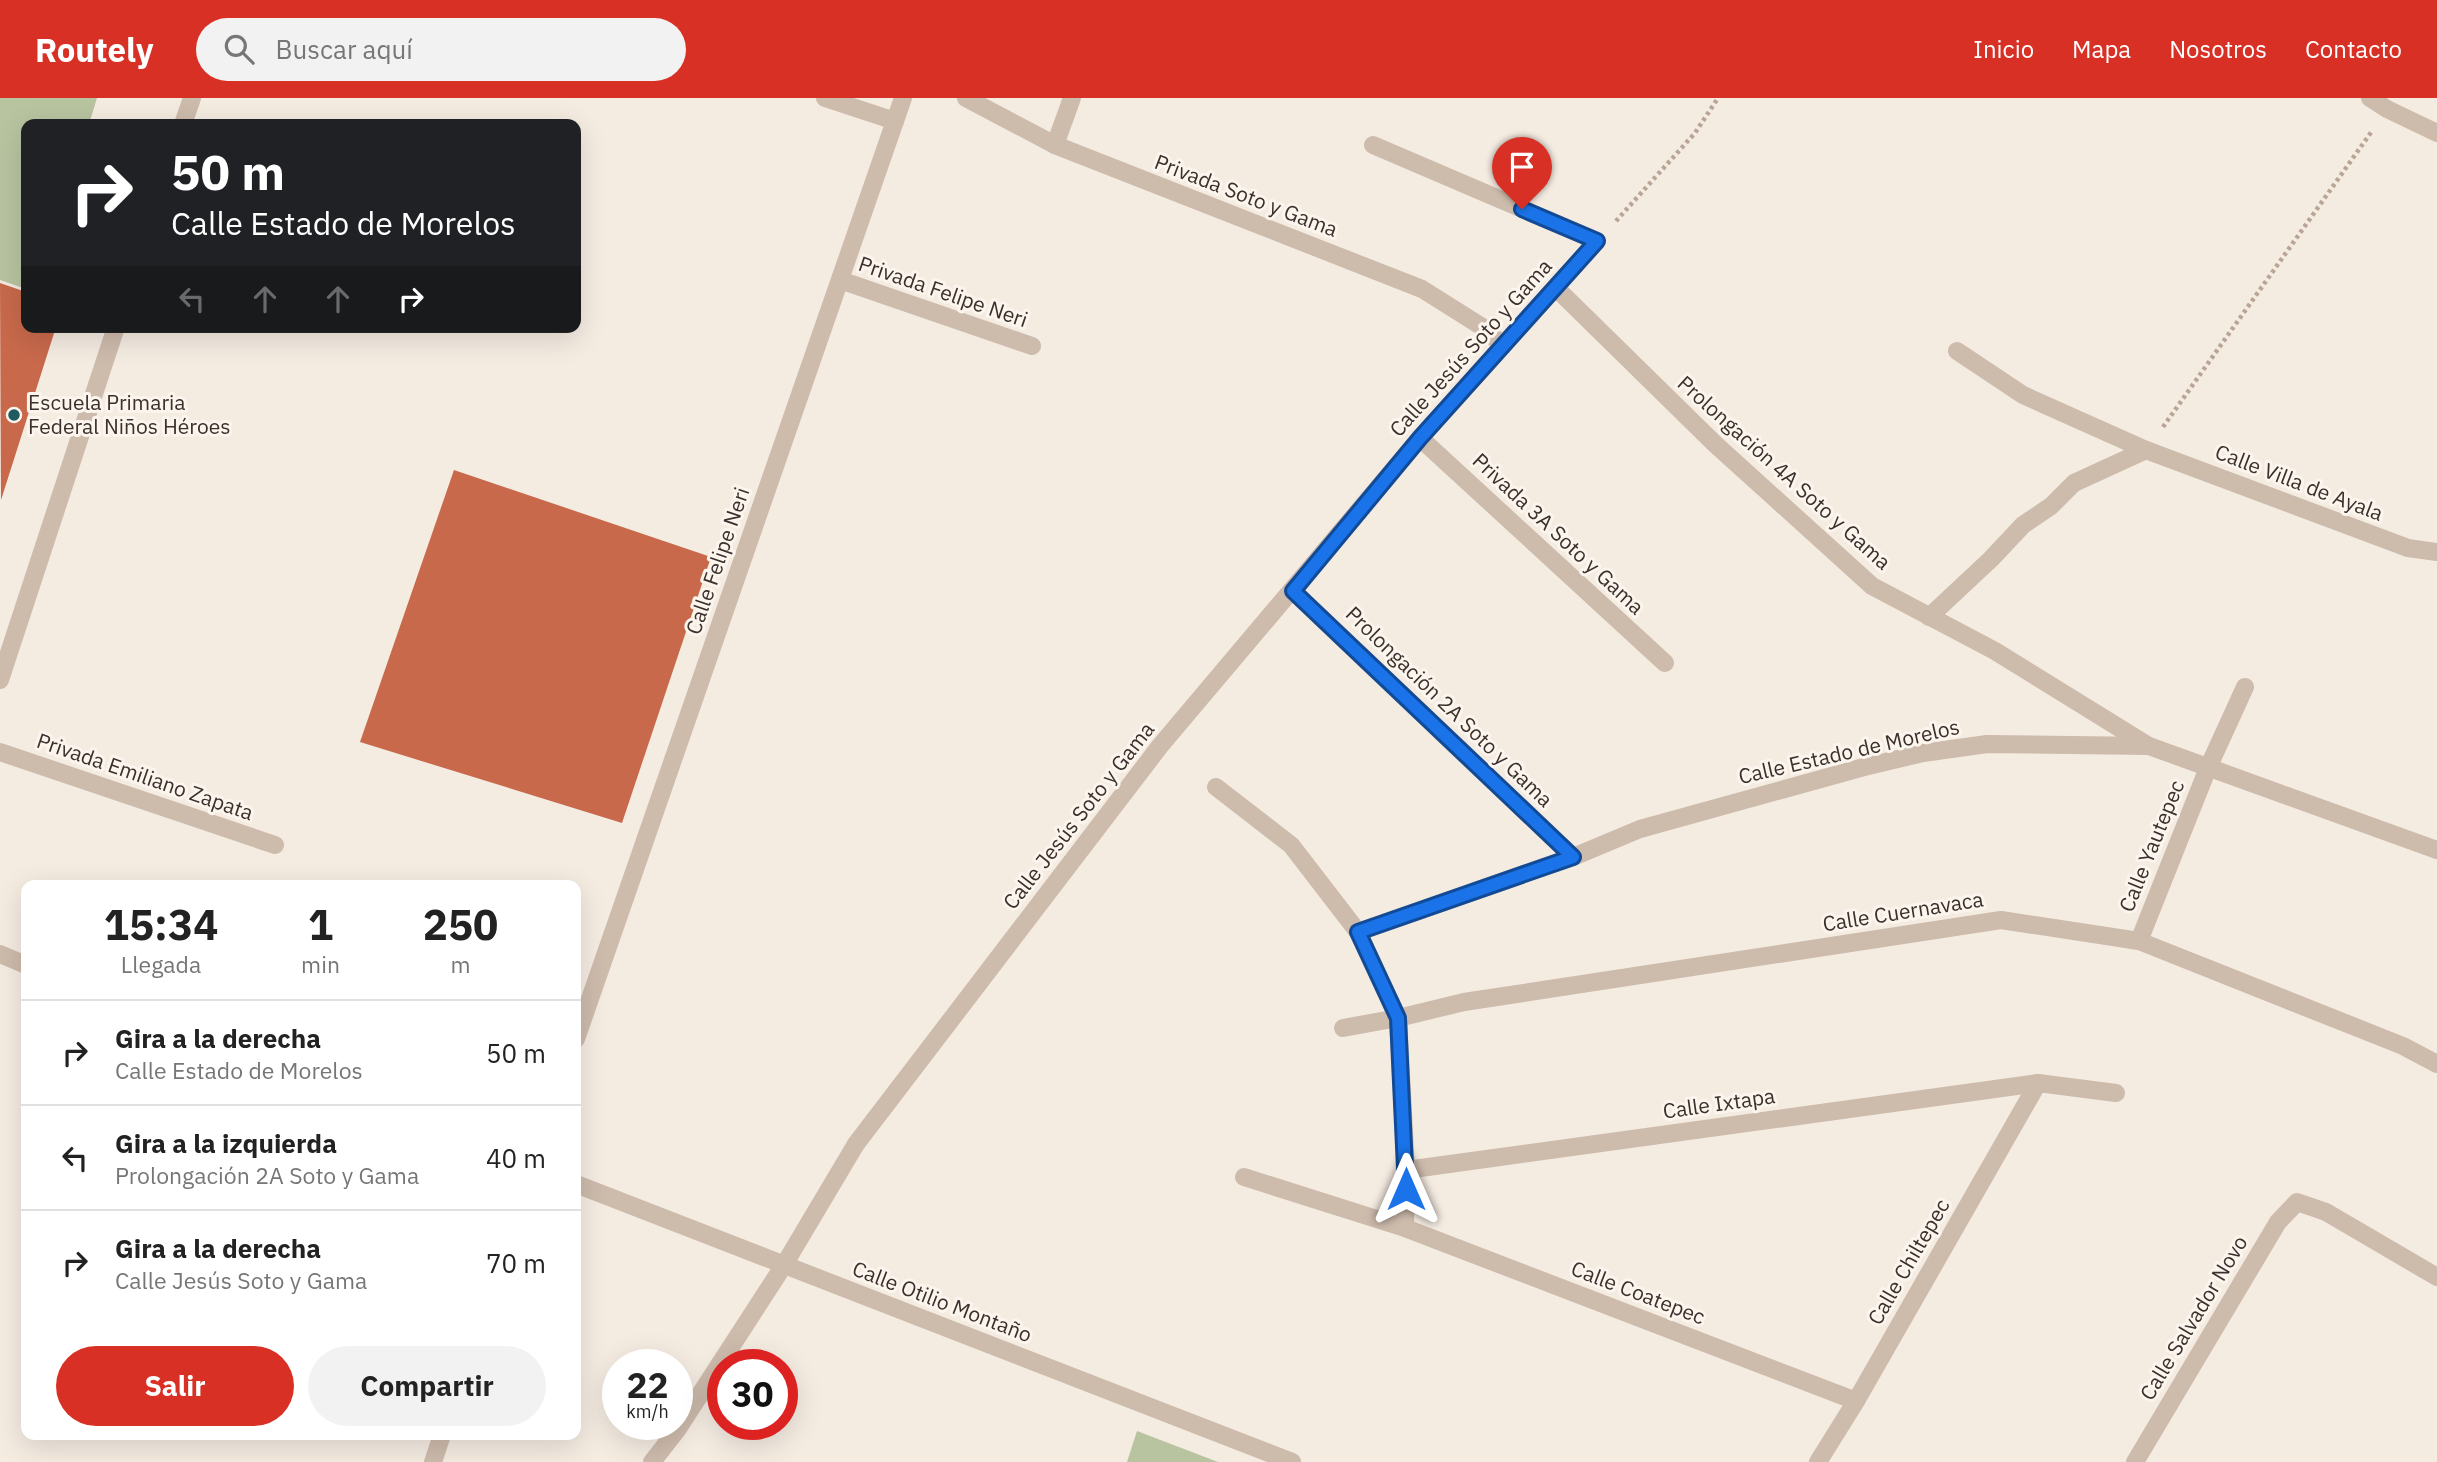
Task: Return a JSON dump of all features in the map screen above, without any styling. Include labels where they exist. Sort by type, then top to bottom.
[{"type":"street","points":[[185,119],[192,98]]},
{"type":"street","points":[[825,98],[895,121]]},
{"type":"street","name":"Calle Felipe Neri","points":[[581,1025],[903,98]]},
{"type":"street","name":"Privada Soto y Gama","points":[[966,98],[1055,145],[1422,289],[1484,328],[1503,346]]},
{"type":"street","points":[[1055,145],[1072,98]]},
{"type":"street","points":[[2370,98],[2386,109],[2437,133]]},
{"type":"street","points":[[1373,145],[1597,241]]},
{"type":"street","name":"Calle Jesús Soto y Gama","points":[[652,1462],[677,1430],[784,1265],[856,1144],[1160,746],[1420,438],[1597,241]]},
{"type":"street","name":"Privada Felipe Neri","points":[[839,281],[1032,346]]},
{"type":"street","name":"Prolongación 4A Soto y Gama","points":[[1556,288],[1715,444],[1872,586],[1995,651],[2149,746]]},
{"type":"street","points":[[0,680],[115,333]]},
{"type":"street","name":"Calle Villa de Ayala","points":[[1956,351],[2023,395],[2146,450],[2408,548],[2437,552]]},
{"type":"street","name":"Privada 3A Soto y Gama","points":[[1420,438],[1665,663]]},
{"type":"street","points":[[1929,617],[2024,525],[2051,506],[2074,482],[2146,450]]},
{"type":"street","name":"Prolongación 2A Soto y Gama","points":[[1293,591],[1573,857]]},
{"type":"street","name":"Calle Yautepec","points":[[2139,941],[2208,768],[2245,687]]},
{"type":"street","name":"Calle Estado de Morelos","points":[[1358,932],[1573,857],[1640,829],[1864,767],[1923,753],[1987,744],[2149,746],[2437,850]]},
{"type":"street","name":"Privada Emiliano Zapata","points":[[0,752],[275,845]]},
{"type":"street","points":[[1216,787],[1291,845],[1358,932],[1398,1018],[1406,1170],[1405,1228]]},
{"type":"street","name":"Calle Cuernavaca","points":[[1343,1028],[1464,1002],[2001,920],[2139,941],[2391,1041],[2437,1064]]},
{"type":"street","points":[[0,954],[21,963]]},
{"type":"street","name":"Calle Ixtapa","points":[[1406,1170],[2038,1083],[2116,1093]]},
{"type":"street","name":"Calle Chiltepec","points":[[1818,1462],[1856,1401],[2038,1083]]},
{"type":"street","name":"Calle Coatepec","points":[[1244,1177],[1405,1228],[1856,1401]]},
{"type":"street","name":"Calle Otilio Montaño","points":[[581,1186],[1292,1462]]},
{"type":"street","name":"Calle Salvador Novo","points":[[2135,1462],[2278,1222],[2297,1202],[2326,1212],[2437,1277]]},
{"type":"street","points":[[433,1462],[440,1440]]},
{"type":"path","points":[[1597,241],[1695,133],[1718,98]]},
{"type":"path","points":[[2146,450],[2386,109]]},
{"type":"green space","points":[[0,98],[97,98],[91,119],[21,119],[21,287],[0,280]]},
{"type":"green space","points":[[1137,1431],[1218,1462],[1127,1462]]},
{"type":"building","name":"Escuela Primaria Federal Niños Héroes","points":[[0,283],[21,290],[21,333],[54,333],[1,500]]},
{"type":"building","points":[[454,470],[711,557],[622,823],[360,742]]},
{"type":"place","name":"Escuela Primaria Federal Niños Héroes","points":[[14,415]]},
{"type":"route","points":[[1406,1189],[1398,1018],[1358,932],[1573,857],[1293,591],[1420,438],[1597,241],[1522,209]]}]
